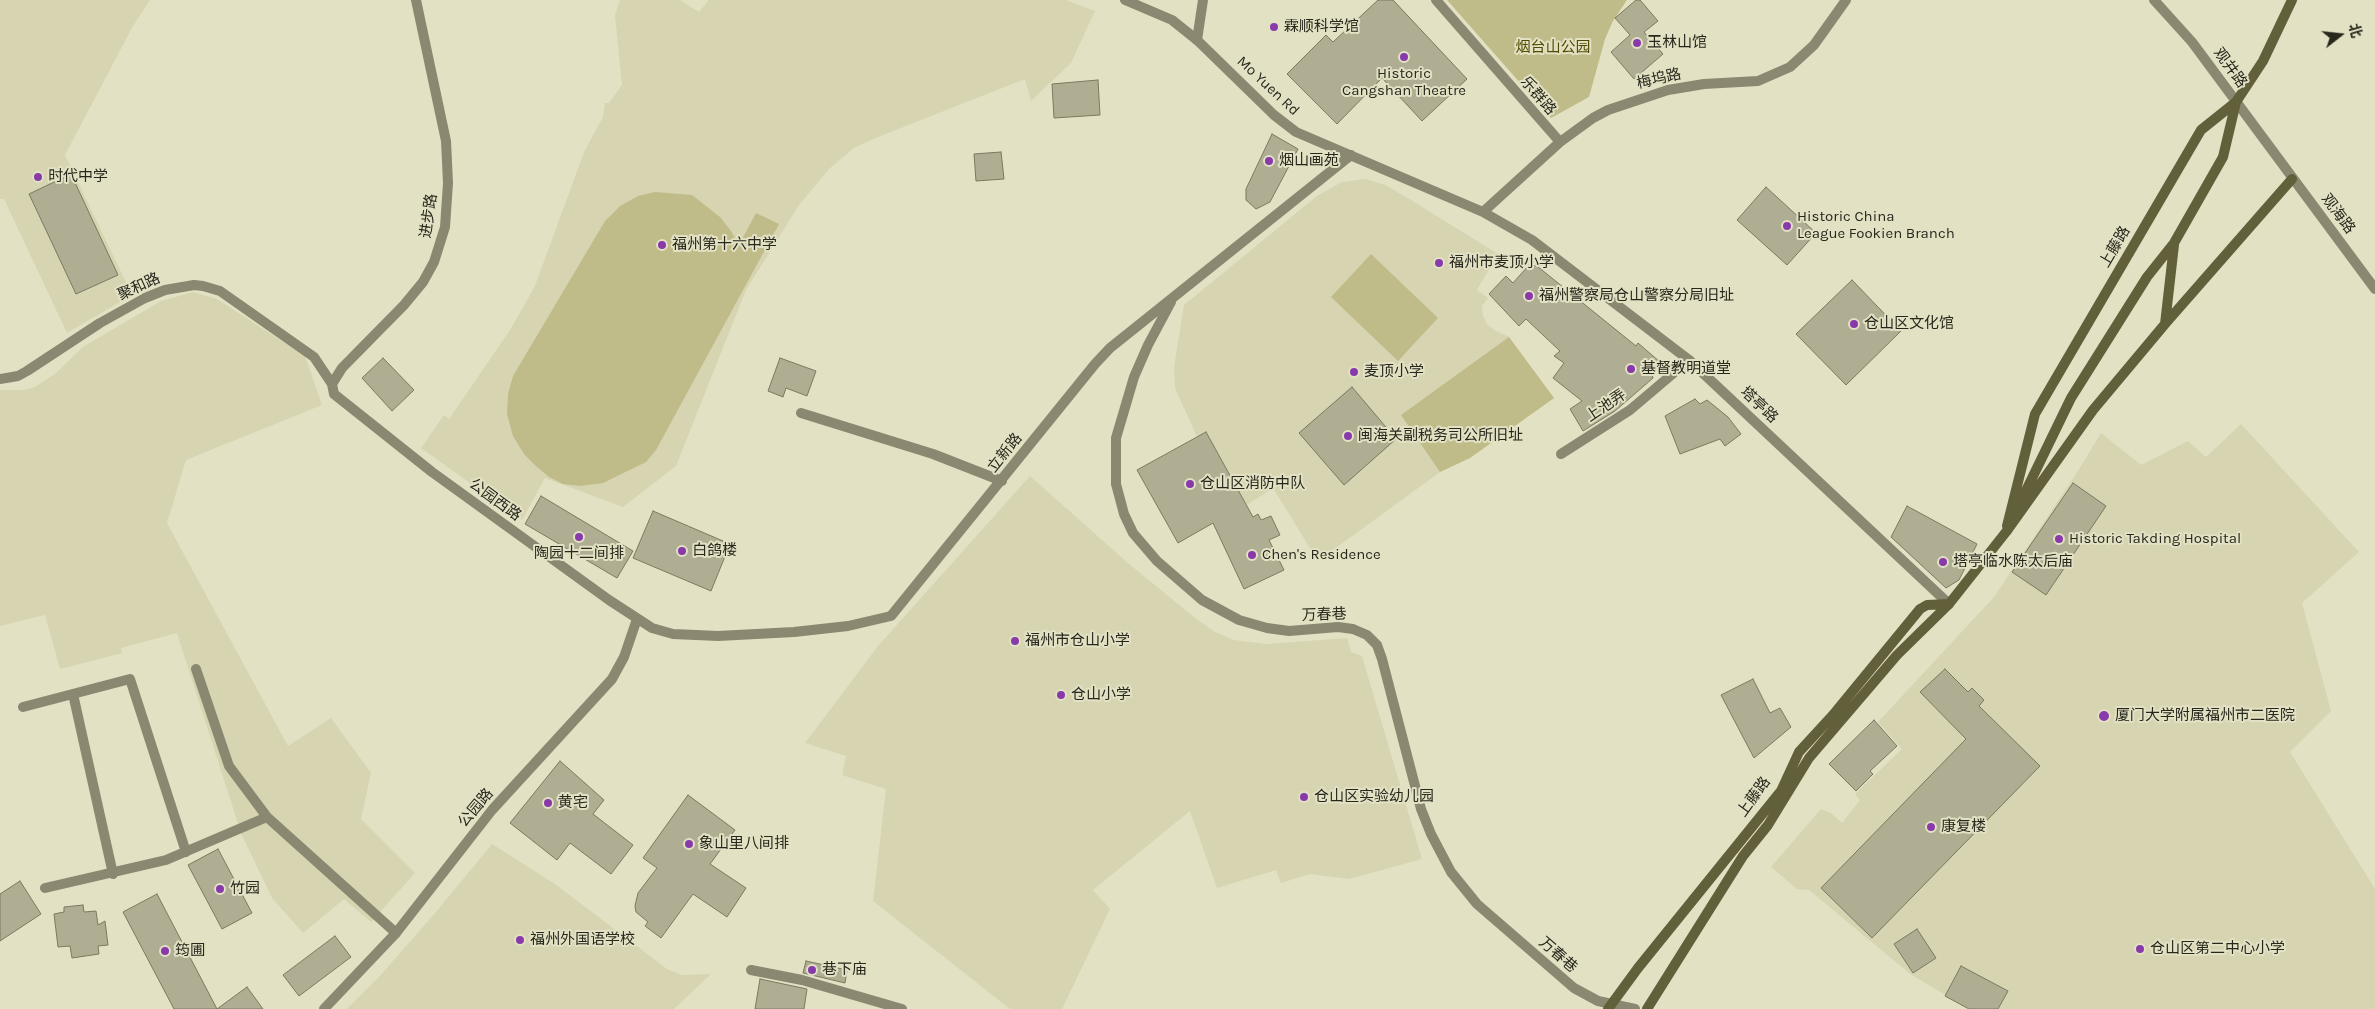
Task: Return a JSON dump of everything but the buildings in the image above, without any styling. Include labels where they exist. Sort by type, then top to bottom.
[{"type":"main road","name":"上藤路","points":[[2006,532],[2035,414],[2201,130],[2236,102],[2262,61],[2292,0]]},
{"type":"main road","points":[[2006,532],[2072,398],[2147,277],[2174,244],[2223,157],[2236,102]]},
{"type":"main road","points":[[1647,1009],[1743,856],[1768,825],[1800,770],[1897,655],[1950,604],[2006,532],[2093,410],[2165,324],[2292,179]]},
{"type":"main road","points":[[2165,324],[2174,244]]},
{"type":"main road","name":"上藤路","points":[[1610,1006],[1781,790],[1787,775],[1804,747],[1833,715],[1920,609],[1927,605],[1950,604]]},
{"type":"street","name":"进步路","points":[[332,384],[348,361],[404,305],[423,282],[434,262],[445,227],[448,183],[446,141],[416,0]]},
{"type":"street","name":"Mo Yuen Rd","points":[[1125,0],[1172,20],[1197,40],[1285,124],[1296,132],[1483,212]]},
{"type":"street","points":[[1197,40],[1203,0]]},
{"type":"street","name":"乐群路","points":[[1436,0],[1560,142]]},
{"type":"street","name":"梅坞路","points":[[1483,212],[1560,142],[1593,118],[1641,98],[1704,84],[1758,81],[1776,74],[1804,56],[1846,0]]},
{"type":"street","name":"观井路","points":[[2154,0],[2192,42],[2276,158]]},
{"type":"street","name":"立新路","points":[[637,619],[663,632],[718,636],[833,627],[874,621],[891,616],[1095,364],[1125,334],[1351,155]]},
{"type":"street","name":"观海路","points":[[2276,158],[2375,289]]},
{"type":"street","name":"塔亭路","points":[[1483,212],[1532,240],[1689,360],[1950,604]]},
{"type":"street","name":"聚和路","points":[[0,379],[18,376],[27,371],[100,324],[145,298],[165,290],[194,285],[220,292],[314,357],[332,384]]},
{"type":"street","name":"万春巷","points":[[1175,295],[1160,320],[1134,377],[1116,438],[1116,484],[1124,514],[1133,533],[1157,561],[1202,600],[1239,620],[1267,628],[1290,631],[1338,626],[1353,629],[1367,635],[1377,645],[1382,659],[1415,789],[1427,824],[1451,872],[1462,888],[1487,913],[1574,988],[1590,998],[1610,1006],[1635,1009]]},
{"type":"street","name":"上池弄","points":[[1561,454],[1630,410],[1689,360]]},
{"type":"street","name":"公园西路","points":[[332,384],[334,394],[338,400],[440,477],[637,619]]},
{"type":"street","points":[[801,412],[933,454],[1002,481]]},
{"type":"street","name":"公园路","points":[[324,1009],[396,933],[492,810],[612,680],[624,656],[637,619]]},
{"type":"street","points":[[196,669],[228,766],[267,817],[396,933]]},
{"type":"street","points":[[23,707],[130,679],[186,852]]},
{"type":"street","points":[[73,694],[113,874]]},
{"type":"street","points":[[45,888],[113,874],[166,860],[267,817]]},
{"type":"street","points":[[751,970],[802,980],[902,1009]]},
{"type":"shaded area","name":"时代中学","points":[[0,0],[150,0],[133,26],[65,155],[132,295],[67,333],[4,199],[0,199]]},
{"type":"shaded area","name":"福州第十六中学","points":[[620,0],[680,0],[699,12],[709,0],[1066,0],[1095,11],[1071,63],[1031,101],[1025,79],[873,139],[854,148],[829,169],[799,205],[746,290],[676,466],[623,507],[545,478],[522,520],[421,448],[444,415],[449,419],[510,330],[535,286],[584,152],[603,117],[605,103],[609,103],[622,85],[615,15]]},
{"type":"shaded area","name":"麦顶小学","points":[[1366,179],[1385,185],[1498,254],[1477,290],[1488,298],[1482,306],[1483,316],[1487,324],[1494,330],[1509,337],[1554,398],[1470,458],[1440,472],[1318,561],[1273,488],[1247,505],[1206,432],[1197,437],[1175,388],[1174,367],[1184,305],[1317,196],[1342,182]]},
{"type":"shaded area","points":[[193,292],[217,299],[305,356],[322,405],[186,460],[167,523],[288,746],[331,718],[371,773],[361,819],[415,873],[371,922],[344,899],[303,933],[272,898],[241,833],[177,633],[121,648],[122,653],[60,669],[45,615],[0,626],[0,390],[24,390],[35,387],[56,373],[83,347],[161,301]]},
{"type":"shaded area","name":"厦门大学附属福州市二医院","points":[[2241,424],[2359,552],[2302,603],[2331,711],[2290,752],[2375,889],[2375,1009],[1969,1009],[1910,974],[1809,890],[1797,889],[1771,867],[1821,809],[1831,813],[1842,823],[1860,800],[1855,794],[1902,749],[1878,722],[1994,597],[2078,471],[2101,433],[2141,465],[2188,441],[2206,457]]},
{"type":"shaded area","name":"仓山小学","points":[[1030,476],[1128,563],[1215,632],[1234,640],[1267,644],[1347,638],[1351,652],[1362,656],[1422,859],[1349,879],[1310,874],[1281,883],[1276,870],[1217,888],[1190,811],[1093,890],[1110,909],[1062,1009],[1010,1009],[873,901],[886,789],[842,775],[846,756],[805,743],[878,646]]},
{"type":"shaded area","name":"福州外国语学校","points":[[492,844],[555,884],[667,969],[682,975],[711,974],[674,1009],[347,1009],[378,978],[436,912]]},
{"type":"green space","name":"烟台山公园","points":[[1447,0],[1627,0],[1613,21],[1605,39],[1589,97],[1551,118]]},
{"type":"green space","points":[[655,192],[692,195],[720,217],[739,245],[756,213],[779,224],[656,450],[646,462],[603,483],[580,486],[563,484],[549,477],[537,467],[524,454],[513,436],[507,414],[508,394],[513,376],[605,221],[620,206],[638,196]]},
{"type":"green space","points":[[1371,254],[1438,318],[1398,361],[1331,297]]},
{"type":"green space","points":[[1509,337],[1554,398],[1470,458],[1440,472],[1401,415]]},
{"type":"place","name":"霖顺科学馆","points":[[1274,27]]},
{"type":"place","name":"玉林山馆","points":[[1637,43]]},
{"type":"place","name":"Historic Cangshan Theatre","points":[[1404,57]]},
{"type":"place","name":"烟山画苑","points":[[1269,161]]},
{"type":"place","name":"时代中学","points":[[38,177]]},
{"type":"place","name":"Historic China League Fookien Branch","points":[[1787,226]]},
{"type":"place","name":"福州第十六中学","points":[[662,245]]},
{"type":"place","name":"福州市麦顶小学","points":[[1439,263]]},
{"type":"place","name":"福州警察局仓山警察分局旧址","points":[[1529,296]]},
{"type":"place","name":"仓山区文化馆","points":[[1854,324]]},
{"type":"place","name":"基督教明道堂","points":[[1631,369]]},
{"type":"place","name":"麦顶小学","points":[[1354,372]]},
{"type":"place","name":"闽海关副税务司公所旧址","points":[[1348,436]]},
{"type":"place","name":"仓山区消防中队","points":[[1190,484]]},
{"type":"place","name":"陶园十二间排","points":[[579,537]]},
{"type":"place","name":"Historic Takding Hospital","points":[[2059,539]]},
{"type":"place","name":"白鸽楼","points":[[682,551]]},
{"type":"place","name":"Chen's Residence","points":[[1252,555]]},
{"type":"place","name":"塔亭临水陈太后庙","points":[[1943,562]]},
{"type":"place","name":"福州市仓山小学","points":[[1015,641]]},
{"type":"place","name":"仓山小学","points":[[1061,695]]},
{"type":"place","name":"厦门大学附属福州市二医院","points":[[2104,716]]},
{"type":"place","name":"仓山区实验幼儿园","points":[[1304,797]]},
{"type":"place","name":"黄宅","points":[[548,803]]},
{"type":"place","name":"康复楼","points":[[1931,827]]},
{"type":"place","name":"象山里八间排","points":[[689,844]]},
{"type":"place","name":"竹园","points":[[220,889]]},
{"type":"place","name":"福州外国语学校","points":[[520,940]]},
{"type":"place","name":"仓山区第二中心小学","points":[[2140,949]]},
{"type":"place","name":"筠圃","points":[[165,951]]},
{"type":"place","name":"巷下庙","points":[[812,970]]}]
